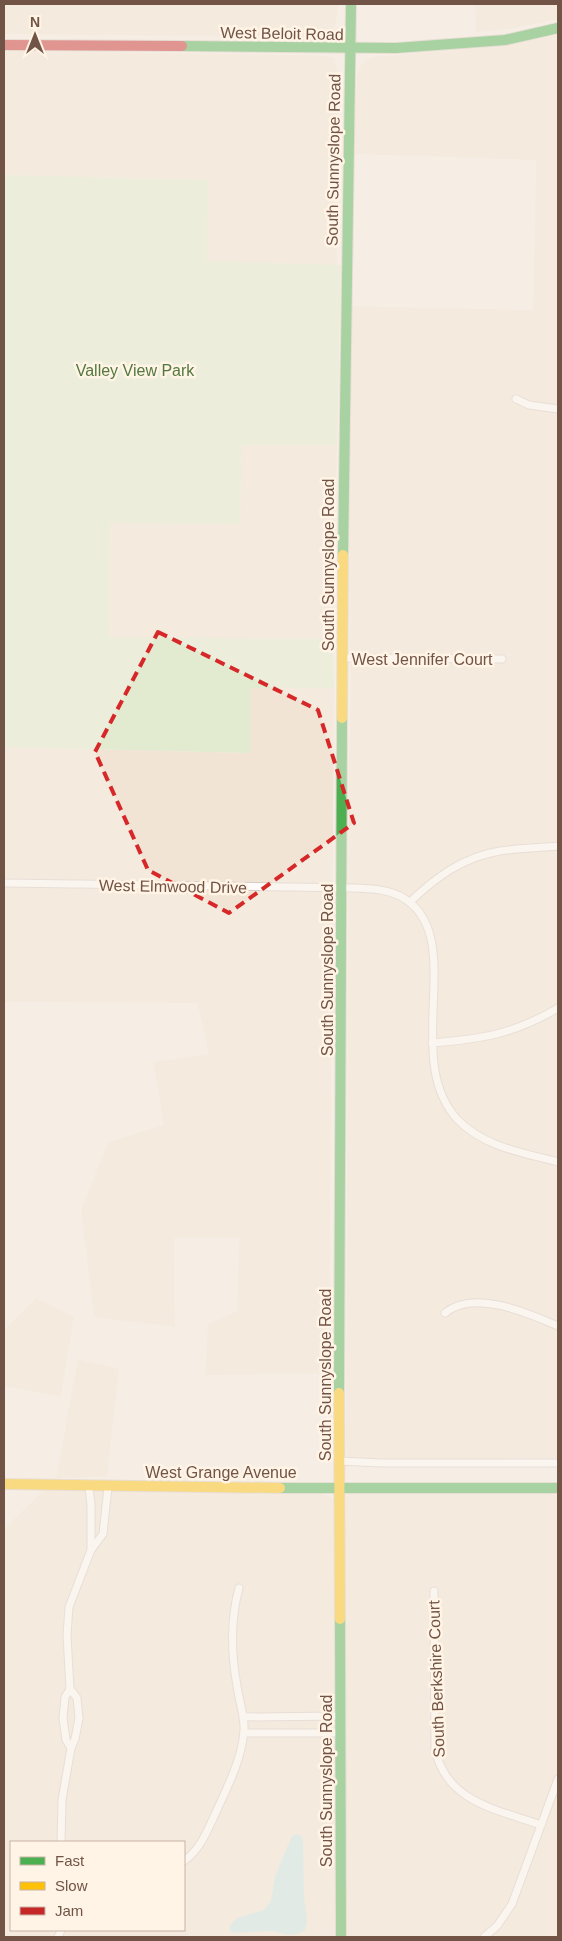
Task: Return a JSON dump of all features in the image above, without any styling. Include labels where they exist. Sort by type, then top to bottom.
[{"type":"street","name":"South Sunnyslope Road","points":[[342,1937],[339,1488],[342,658],[350,4]]},
{"type":"street","name":"West Beloit Road","points":[[4,45],[350,48],[478,43],[505,40],[558,28]]},
{"type":"street","points":[[516,399],[530,405],[558,409]]},
{"type":"street","name":"West Jennifer Court","points":[[342,658],[502,659]]},
{"type":"street","points":[[558,846],[500,851],[469,859],[455,865],[437,878],[410,902],[424,919],[432,940],[434,983],[432,1043],[434,1072],[448,1107],[458,1119],[477,1135],[493,1143],[558,1162]]},
{"type":"street","name":"West Elmwood Drive","points":[[4,883],[342,888],[387,892],[410,902]]},
{"type":"street","points":[[432,1043],[490,1037],[516,1029],[558,1008]]},
{"type":"street","points":[[445,1313],[460,1304],[486,1304],[532,1315],[558,1326]]},
{"type":"street","points":[[340,1462],[558,1463]]},
{"type":"street","name":"West Grange Avenue","points":[[4,1484],[108,1487],[558,1488]]},
{"type":"street","points":[[89,1486],[91,1550]]},
{"type":"street","points":[[61,1841],[62,1800],[71,1748],[75,1739],[79,1718],[77,1698],[70,1689],[67,1635],[69,1607],[91,1550],[103,1534],[108,1487]]},
{"type":"street","points":[[185,1859],[193,1854],[205,1835],[226,1791],[238,1757],[244,1732],[232,1645],[234,1608],[239,1588]]},
{"type":"street","name":"South Berkshire Court","points":[[434,1591],[435,1749],[440,1768],[454,1787],[461,1793],[476,1801],[541,1825]]},
{"type":"street","points":[[70,1689],[65,1697],[62,1718],[66,1740],[71,1748]]},
{"type":"street","points":[[243,1717],[341,1716]]},
{"type":"street","points":[[244,1732],[340,1733]]},
{"type":"street","points":[[484,1937],[498,1926],[512,1904],[558,1779]]},
{"type":"highlighted area","points":[[158,632],[318,710],[354,823],[229,913],[148,870],[95,752]]},
{"type":"shaded area","points":[[4,4],[339,4],[335,27],[330,33],[314,37],[281,37],[4,34]]},
{"type":"shaded area","points":[[475,4],[558,4],[558,19],[510,29],[476,32]]},
{"type":"shaded area","points":[[558,35],[558,1458],[355,1461],[349,1460],[346,1449],[351,678],[349,585],[351,306],[533,310],[536,160],[354,154],[357,75],[361,65],[373,57],[503,46]]},
{"type":"shaded area","points":[[4,51],[312,55],[333,57],[338,73],[337,265],[206,262],[208,180],[4,175]]},
{"type":"shaded area","points":[[242,445],[337,445],[333,639],[109,637],[110,523],[239,524]]},
{"type":"shaded area","points":[[251,688],[334,688],[329,1374],[205,1375],[208,1324],[237,1311],[239,1238],[174,1238],[175,1327],[94,1317],[81,1209],[108,1142],[164,1125],[153,1062],[209,1054],[197,1003],[4,1002],[4,747],[251,753]]},
{"type":"shaded area","points":[[36,1298],[74,1317],[61,1397],[4,1386],[4,1330]]},
{"type":"shaded area","points":[[78,1359],[119,1369],[107,1477],[56,1478]]},
{"type":"shaded area","points":[[44,1490],[321,1493],[332,1498],[335,1504],[337,1937],[4,1937],[4,1529]]},
{"type":"shaded area","points":[[511,1492],[558,1494],[558,1937],[346,1937],[346,1497],[349,1494],[359,1493]]},
{"type":"green space","name":"Valley View Park","points":[[4,175],[208,180],[207,261],[341,265],[337,445],[242,445],[240,524],[110,523],[109,637],[333,639],[334,688],[251,688],[251,753],[4,747]]},
{"type":"water","points":[[297,1834],[302,1836],[303,1843],[304,1896],[307,1920],[305,1930],[291,1935],[272,1931],[231,1932],[229,1927],[237,1918],[264,1910],[271,1901],[275,1876],[292,1836]]},
{"type":"traffic: fast","points":[[343,555],[351,4]]},
{"type":"traffic: fast","points":[[182,46],[396,48],[505,40],[558,28]]},
{"type":"traffic: fast","points":[[339,1393],[342,718]]},
{"type":"traffic: fast","points":[[280,1488],[558,1488]]},
{"type":"traffic: fast","points":[[340,1619],[341,1937]]},
{"type":"traffic: slow","points":[[342,718],[343,555]]},
{"type":"traffic: slow","points":[[339,1393],[340,1619]]},
{"type":"traffic: slow","points":[[4,1484],[280,1488]]},
{"type":"traffic: jam","points":[[4,45],[182,46]]}]
